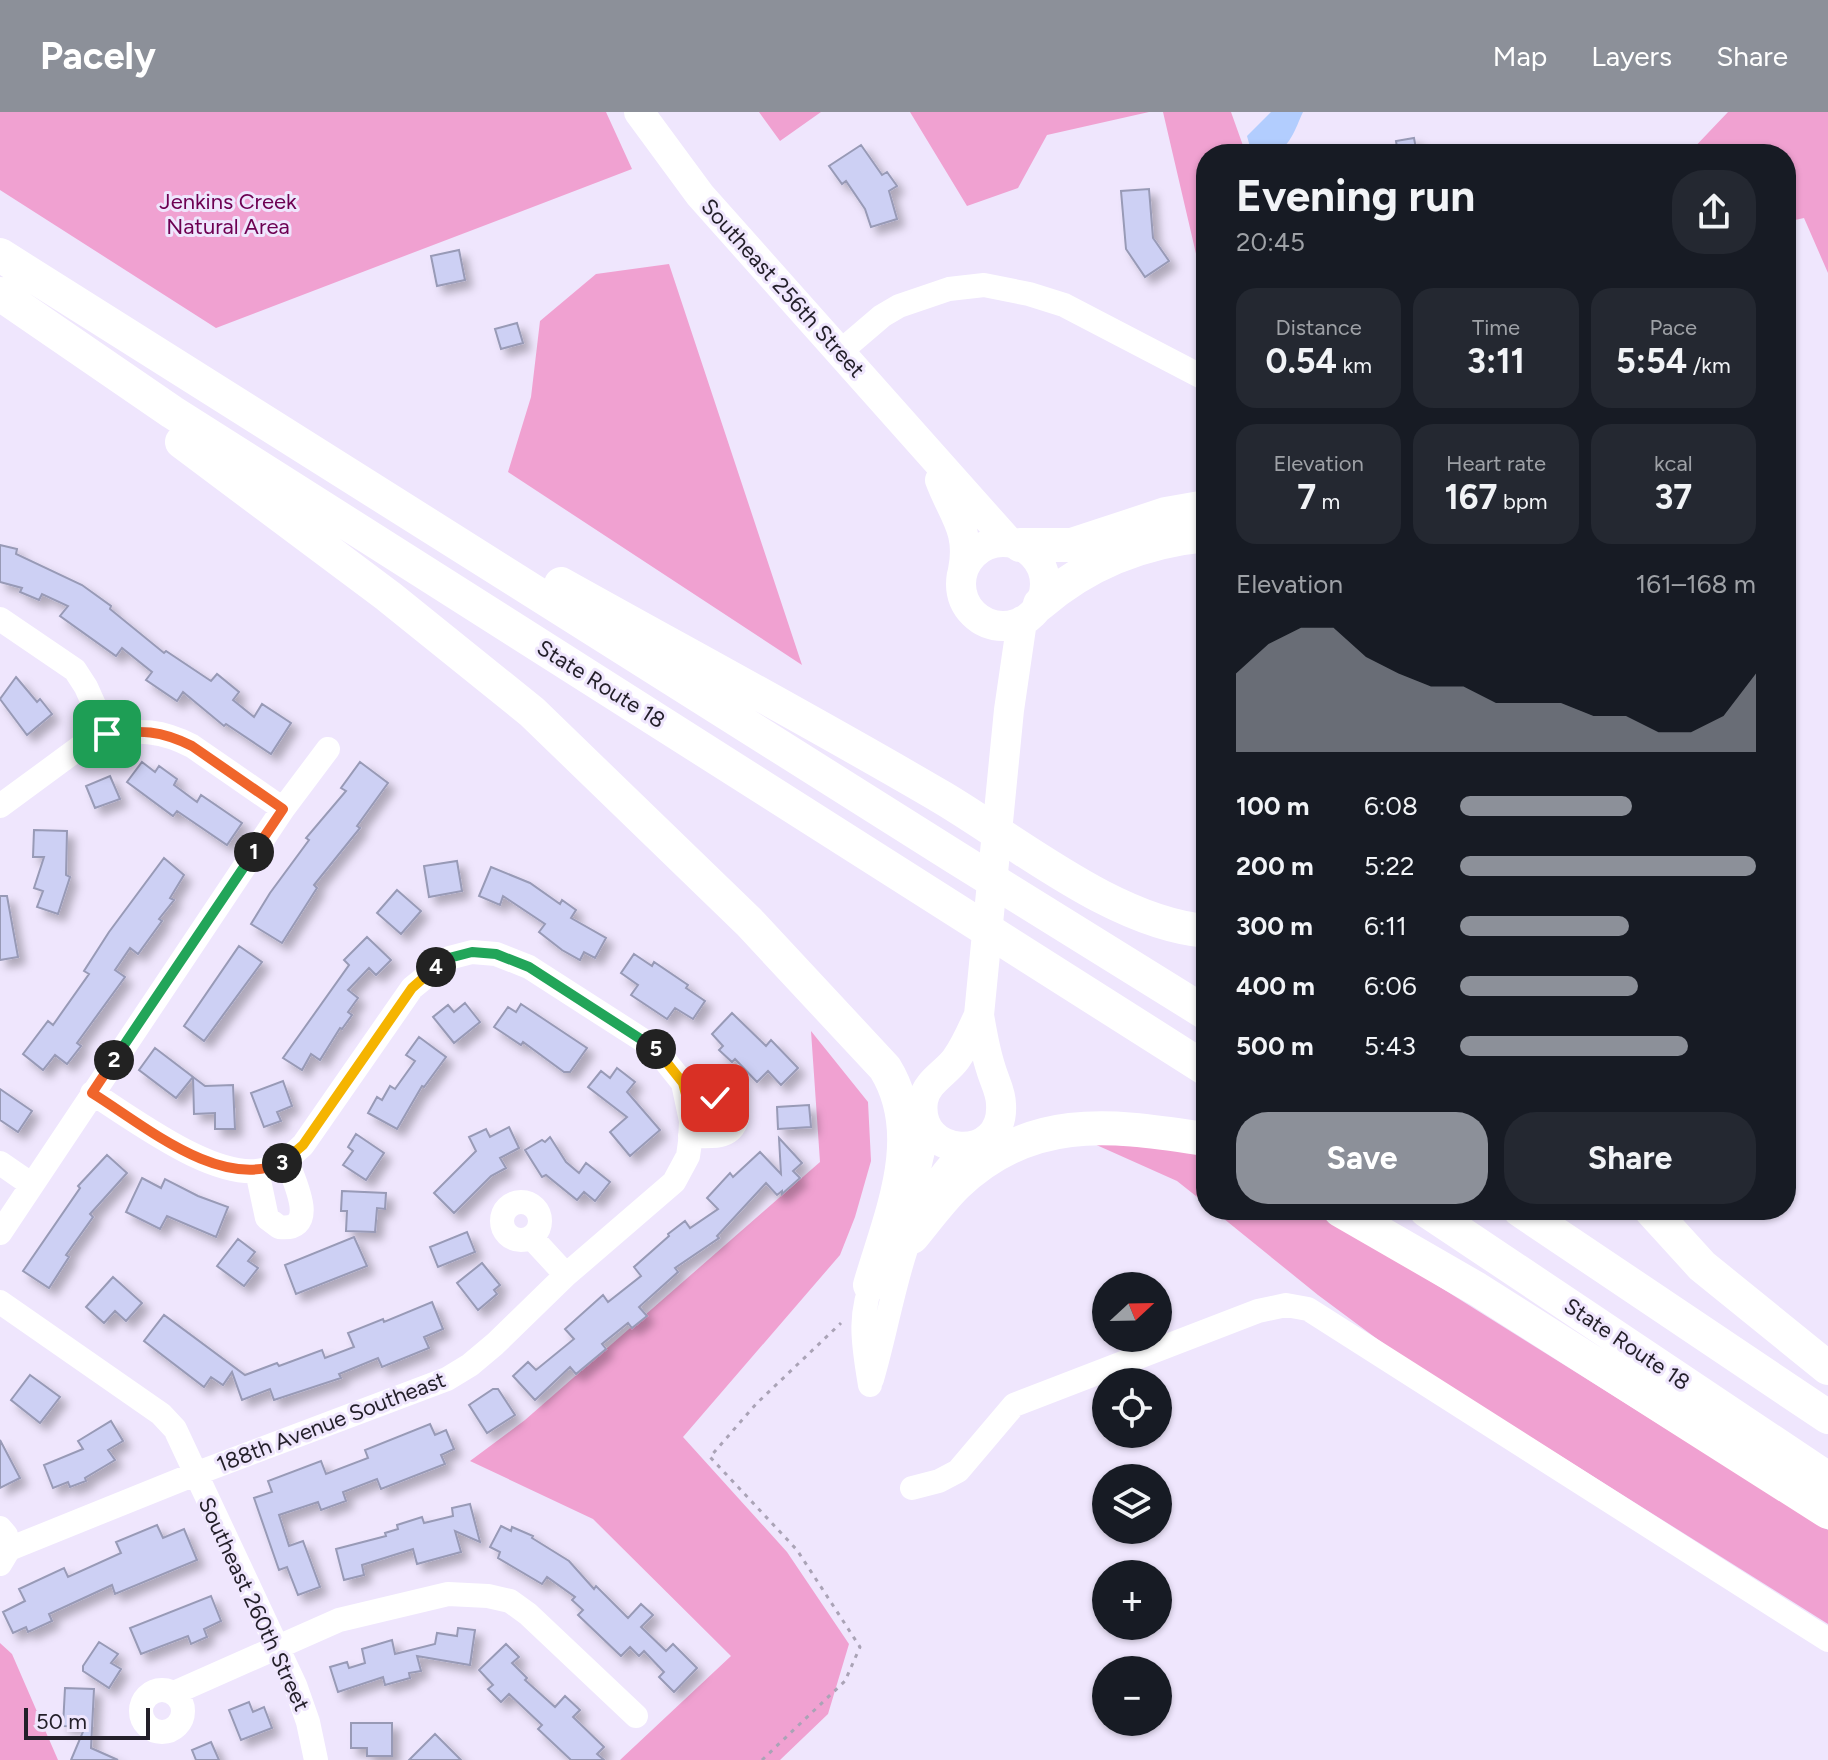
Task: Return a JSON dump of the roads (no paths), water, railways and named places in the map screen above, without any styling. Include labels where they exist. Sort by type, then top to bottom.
[{"type":"highway","name":"State Route 18","points":[[0,255],[1196,1007]]},
{"type":"highway","name":"State Route 18","points":[[0,294],[172,412],[1196,1063]]},
{"type":"highway","points":[[0,304],[388,596],[532,712],[749,922],[885,1068],[902,1106],[906,1131],[905,1155],[870,1285]]},
{"type":"highway","points":[[199,381],[884,764],[1123,907],[1172,926],[1196,930]]},
{"type":"highway","points":[[1015,543],[1072,545],[1166,514],[1196,509]]},
{"type":"highway","points":[[1031,613],[1065,584],[1094,566],[1130,551],[1196,536]]},
{"type":"highway","points":[[749,922],[834,990],[905,1063],[917,1080],[925,1113]]},
{"type":"highway","points":[[978,1142],[1062,1113],[1118,1110],[1159,1121],[1196,1136]]},
{"type":"highway","points":[[912,1237],[946,1195],[970,1173],[1002,1151],[1033,1138],[1072,1129],[1109,1126],[1196,1138]]},
{"type":"highway","points":[[1357,1220],[1477,1289],[1828,1512]]},
{"type":"highway","name":"State Route 18","points":[[1441,1220],[1828,1479]]},
{"type":"highway","points":[[1535,1220],[1828,1417]]},
{"type":"highway","points":[[1660,1220],[1702,1266],[1828,1368]]},
{"type":"main road","name":"Southeast 256th Street","points":[[639,112],[700,195],[841,351],[933,459],[1015,543]]},
{"type":"main road","name":"Southeast 256th Street","points":[[933,459],[962,526],[967,552],[963,570]]},
{"type":"main road","points":[[980,1006],[955,1061],[931,1084],[925,1113],[946,1144],[978,1142],[999,1122],[1001,1104],[986,1053],[980,1006],[1015,653],[1031,613],[1045,591],[1045,577],[1032,552],[1015,543],[995,542],[981,547],[970,557],[963,570],[961,584],[963,597],[980,619],[996,658],[1009,710]]},
{"type":"main road","points":[[980,619],[1001,626],[1031,613]]},
{"type":"street","points":[[841,351],[882,316],[899,306],[949,289],[984,285],[1064,305],[1196,374]]},
{"type":"street","points":[[0,619],[75,670],[107,734]]},
{"type":"street","points":[[0,806],[83,745],[107,734],[135,731],[161,732],[192,746],[283,809]]},
{"type":"street","points":[[0,1233],[283,809],[328,749]]},
{"type":"street","name":"188th Avenue Southeast","points":[[3,1547],[447,1379],[470,1365],[566,1275],[674,1182],[688,1156],[690,1119],[683,1083],[655,1048],[529,967],[496,954],[472,952],[449,958],[412,988],[303,1145],[270,1167]]},
{"type":"street","points":[[92,1093],[201,1160],[229,1168],[270,1167]]},
{"type":"street","points":[[925,1113],[914,1190],[870,1285],[861,1336],[870,1385],[893,1292],[935,1184],[978,1142]]},
{"type":"street","points":[[0,1163],[32,1185]]},
{"type":"street","points":[[270,1167],[303,1207],[299,1221],[293,1226],[279,1227],[267,1218],[270,1167]]},
{"type":"street","points":[[531,1237],[566,1275]]},
{"type":"street","name":"Southeast 260th Street","points":[[0,1302],[161,1414],[175,1429],[300,1697],[316,1760]]},
{"type":"street","points":[[912,1488],[939,1481],[958,1471],[1014,1405],[1227,1321],[1277,1306],[1293,1305],[1308,1309],[1828,1640]]},
{"type":"street","points":[[174,1693],[339,1620],[448,1594],[488,1596],[510,1601],[528,1614],[636,1716]]},
{"type":"water","points":[[1271,112],[1303,112],[1287,144],[1249,144],[1247,136]]},
{"type":"park label","name":"Jenkins Creek Natural Area","points":[[228,214]]}]
